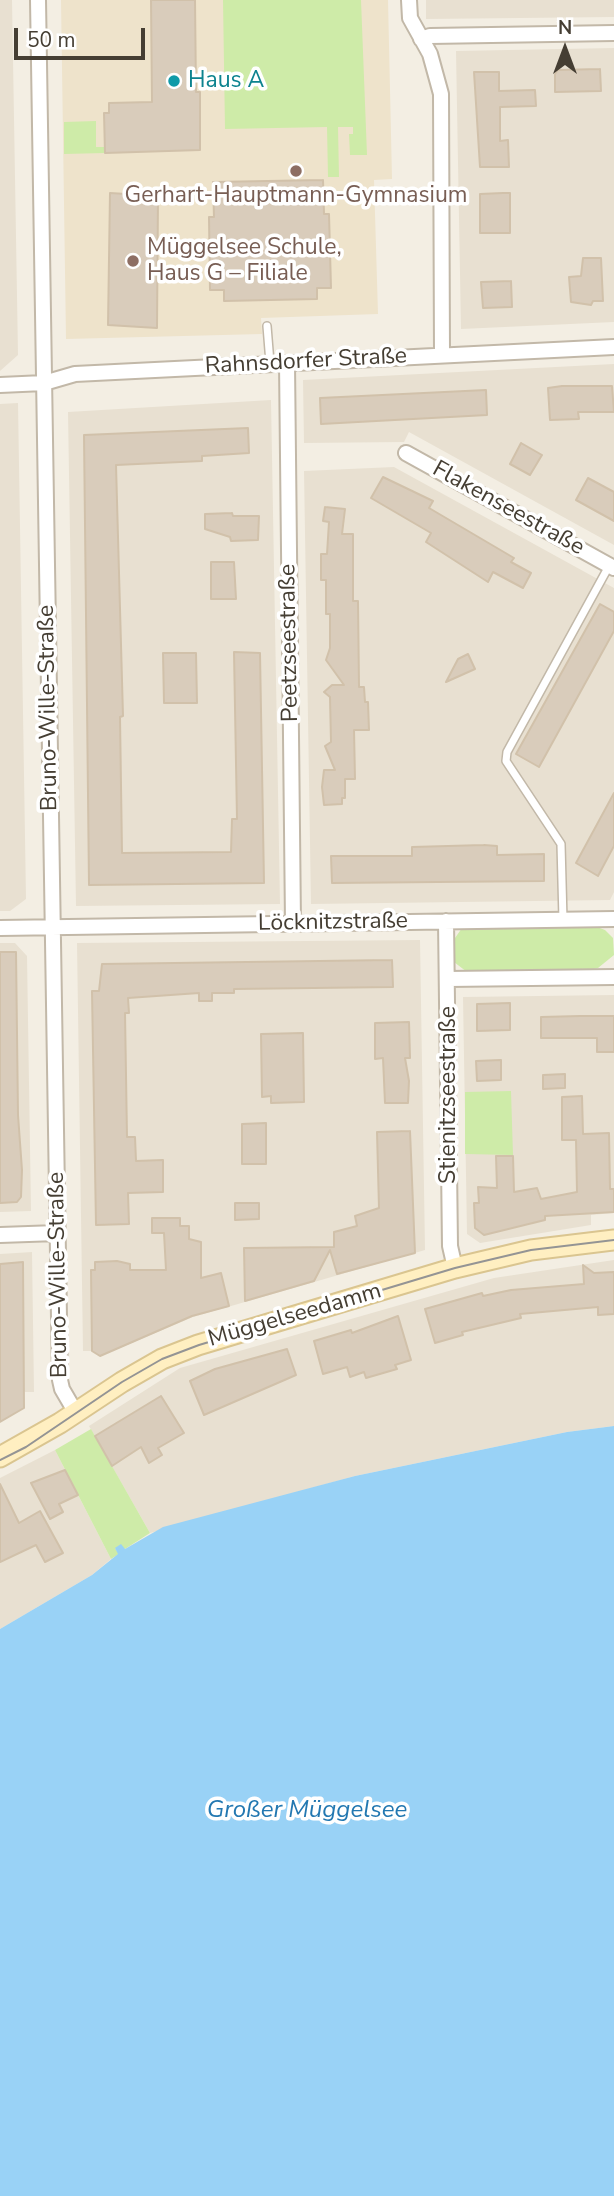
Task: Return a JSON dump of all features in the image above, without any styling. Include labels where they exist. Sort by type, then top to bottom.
[{"type":"main road","name":"Müggelseedamm","points":[[0,1457],[162,1359],[198,1345],[455,1268],[531,1250],[614,1240]]},
{"type":"street","name":"Bruno-Wille-Straße","points":[[38,0],[60,1380],[62,1390],[76,1413]]},
{"type":"street","points":[[409,0],[410,18],[434,64],[441,94],[442,354]]},
{"type":"street","points":[[421,39],[430,36],[614,33]]},
{"type":"street","name":"Rahnsdorfer Straße","points":[[0,385],[44,383],[75,374],[614,347]]},
{"type":"street","name":"Peetzseestraße","points":[[287,363],[293,923]]},
{"type":"street","name":"Flakenseestraße","points":[[406,453],[612,567]]},
{"type":"street","name":"Löcknitzstraße","points":[[0,928],[614,919]]},
{"type":"street","name":"Stienitzseestraße","points":[[446,920],[450,1246],[455,1268]]},
{"type":"street","points":[[448,979],[614,977]]},
{"type":"street","points":[[0,1235],[57,1233]]},
{"type":"lane","points":[[267,326],[270,363]]},
{"type":"lane","name":"Flakenseestraße","points":[[563,920],[561,844],[506,761],[507,752],[612,567]]},
{"type":"shaded area","points":[[0,0],[12,0],[18,355],[0,371]]},
{"type":"shaded area","name":"Gerhart-Hauptmann-Gymnasium","points":[[61,0],[388,0],[392,179],[374,180],[378,314],[261,318],[262,334],[66,339]]},
{"type":"shaded area","points":[[426,0],[614,0],[614,17],[426,19]]},
{"type":"shaded area","points":[[614,48],[614,322],[461,329],[456,51]]},
{"type":"shaded area","points":[[614,364],[614,545],[409,432],[404,442],[304,443],[303,380]]},
{"type":"shaded area","points":[[271,400],[280,904],[76,906],[68,412]]},
{"type":"shaded area","points":[[18,403],[26,899],[10,911],[0,911],[0,404]]},
{"type":"shaded area","points":[[394,467],[614,588],[614,892],[610,900],[311,904],[304,471]]},
{"type":"shaded area","points":[[420,940],[425,1250],[193,1317],[101,1356],[93,1351],[83,1351],[77,943]]},
{"type":"shaded area","points":[[0,943],[15,943],[27,956],[31,1211],[0,1212]]},
{"type":"shaded area","points":[[614,995],[614,1213],[591,1215],[591,1225],[480,1243],[467,1234],[463,997]]},
{"type":"shaded area","points":[[32,1252],[34,1392],[23,1392],[0,1422],[0,1254]]},
{"type":"shaded area","points":[[614,1260],[614,1426],[567,1432],[355,1476],[150,1533],[89,1426],[180,1368],[494,1278]]},
{"type":"shaded area","points":[[55,1450],[111,1559],[92,1575],[0,1629],[0,1478]]},
{"type":"green space","points":[[223,0],[361,0],[367,155],[350,155],[349,134],[353,134],[353,127],[338,127],[339,177],[328,177],[327,127],[225,129]]},
{"type":"green space","points":[[96,121],[96,147],[105,147],[105,153],[64,154],[64,122]]},
{"type":"green space","points":[[592,925],[605,930],[613,938],[614,955],[598,968],[586,971],[467,972],[454,962],[455,938],[462,928]]},
{"type":"green space","points":[[511,1091],[513,1155],[465,1154],[465,1092]]},
{"type":"green space","points":[[91,1429],[150,1533],[125,1549],[115,1548],[119,1554],[111,1559],[55,1450]]},
{"type":"water","name":"Großer Müggelsee","points":[[614,1426],[614,2196],[0,2196],[0,1629],[92,1575],[118,1554],[115,1548],[121,1544],[125,1549],[163,1527],[355,1476],[567,1432]]},
{"type":"building","name":"Haus A","points":[[151,0],[195,0],[200,150],[105,153],[104,113],[109,113],[109,103],[152,102]]},
{"type":"building","points":[[600,69],[601,91],[555,92],[555,74],[558,70]]},
{"type":"building","points":[[474,72],[499,72],[499,91],[535,90],[536,106],[500,107],[500,141],[508,140],[509,167],[480,167]]},
{"type":"building","points":[[323,180],[324,214],[329,214],[331,288],[317,288],[317,299],[224,301],[224,290],[210,290],[209,217],[214,217],[213,182]]},
{"type":"building","name":"Müggelsee Schule, Haus G – Filiale","points":[[110,193],[158,196],[157,328],[108,325]]},
{"type":"building","points":[[510,193],[510,233],[480,233],[480,194]]},
{"type":"building","points":[[583,258],[601,258],[603,301],[593,301],[591,305],[571,302],[569,277],[581,276]]},
{"type":"building","points":[[511,281],[512,307],[483,308],[481,282]]},
{"type":"building","points":[[612,386],[614,412],[578,412],[579,419],[550,420],[548,388]]},
{"type":"building","points":[[486,390],[487,415],[321,424],[320,398]]},
{"type":"building","points":[[248,428],[249,453],[202,456],[202,461],[116,465],[123,716],[120,717],[122,853],[231,852],[232,819],[237,819],[234,652],[260,653],[264,883],[89,885],[84,435]]},
{"type":"building","points":[[521,443],[542,455],[530,475],[510,464]]},
{"type":"building","points":[[383,477],[433,501],[429,508],[514,558],[511,562],[531,573],[523,588],[493,572],[488,582],[426,542],[431,533],[371,498]]},
{"type":"building","points":[[588,478],[614,492],[614,521],[576,500]]},
{"type":"building","points":[[325,507],[345,509],[342,534],[353,534],[353,601],[358,601],[359,687],[364,687],[365,702],[368,702],[369,730],[354,730],[355,779],[345,779],[345,798],[342,798],[342,804],[324,805],[324,770],[335,770],[325,746],[331,742],[330,697],[324,692],[332,685],[344,685],[326,660],[330,648],[330,614],[326,614],[326,580],[321,580],[321,554],[327,554],[329,522],[323,521]]},
{"type":"building","points":[[232,513],[233,516],[259,516],[258,540],[231,541],[230,537],[205,529],[205,514]]},
{"type":"building","points":[[211,562],[234,562],[236,599],[211,599]]},
{"type":"building","points":[[600,604],[614,612],[614,631],[539,767],[516,754]]},
{"type":"building","points":[[163,653],[196,653],[197,703],[164,703]]},
{"type":"building","points":[[468,654],[475,669],[446,682],[458,659]]},
{"type":"building","points":[[614,793],[614,846],[598,876],[576,863]]},
{"type":"building","points":[[497,846],[497,855],[544,854],[544,881],[332,883],[331,856],[412,856],[412,847]]},
{"type":"building","points":[[0,952],[16,952],[18,1115],[22,1170],[21,1197],[17,1202],[0,1203]]},
{"type":"building","points":[[392,960],[393,987],[234,989],[234,993],[212,993],[212,1001],[199,1001],[199,993],[128,998],[129,1013],[125,1013],[127,1137],[135,1137],[136,1161],[163,1160],[163,1192],[128,1193],[129,1224],[96,1225],[92,991],[99,991],[102,964]]},
{"type":"building","points":[[510,1003],[510,1030],[477,1031],[477,1004]]},
{"type":"building","points":[[614,1016],[614,1052],[597,1052],[597,1038],[541,1038],[541,1017]]},
{"type":"building","points":[[409,1022],[410,1058],[405,1058],[409,1081],[408,1103],[385,1103],[383,1058],[375,1059],[375,1023]]},
{"type":"building","points":[[303,1033],[304,1102],[271,1103],[271,1096],[262,1097],[261,1034]]},
{"type":"building","points":[[501,1060],[501,1080],[477,1081],[476,1061]]},
{"type":"building","points":[[565,1074],[565,1088],[543,1089],[543,1075]]},
{"type":"building","points":[[582,1096],[583,1134],[609,1133],[610,1189],[614,1189],[614,1212],[545,1216],[545,1220],[484,1235],[475,1228],[474,1203],[479,1203],[478,1187],[497,1188],[496,1156],[513,1156],[514,1192],[537,1188],[541,1199],[577,1192],[576,1140],[562,1140],[562,1097]]},
{"type":"building","points":[[266,1123],[266,1164],[242,1164],[242,1124]]},
{"type":"building","points":[[410,1131],[415,1253],[337,1274],[330,1250],[314,1281],[245,1301],[244,1248],[334,1247],[334,1232],[357,1226],[355,1216],[379,1208],[377,1132]]},
{"type":"building","points":[[235,1203],[259,1203],[259,1219],[235,1220]]},
{"type":"building","points":[[152,1218],[180,1218],[180,1226],[189,1226],[189,1239],[201,1242],[201,1278],[221,1273],[229,1306],[192,1316],[100,1356],[92,1351],[91,1270],[95,1270],[95,1262],[117,1261],[130,1264],[130,1270],[166,1270],[164,1233],[152,1233]]},
{"type":"building","points":[[23,1262],[24,1408],[0,1422],[0,1264]]},
{"type":"building","points":[[583,1265],[594,1273],[614,1272],[614,1314],[598,1315],[598,1307],[520,1314],[521,1318],[462,1332],[463,1335],[435,1343],[425,1309],[482,1293],[483,1296],[511,1290],[584,1284]]},
{"type":"building","points":[[398,1316],[411,1360],[395,1365],[397,1369],[366,1378],[364,1372],[350,1377],[347,1367],[323,1374],[314,1341],[351,1330],[352,1333]]},
{"type":"building","points":[[287,1349],[296,1375],[204,1415],[190,1381],[215,1369]]},
{"type":"building","points":[[161,1396],[184,1433],[158,1448],[162,1455],[149,1463],[141,1447],[112,1466],[95,1436]]},
{"type":"building","points":[[65,1470],[78,1495],[59,1504],[63,1512],[50,1519],[31,1483]]},
{"type":"building","points":[[0,1484],[19,1523],[40,1511],[63,1553],[45,1562],[36,1545],[0,1562]]},
{"type":"tram line","points":[[0,1460],[26,1447],[122,1382],[162,1359],[199,1345],[455,1268],[531,1250],[614,1240]]},
{"type":"place","name":"Haus A","points":[[174,81]]},
{"type":"place","name":"Gerhart-Hauptmann-Gymnasium","points":[[296,171]]},
{"type":"place","name":"Müggelsee Schule, Haus G – Filiale","points":[[133,261]]}]
